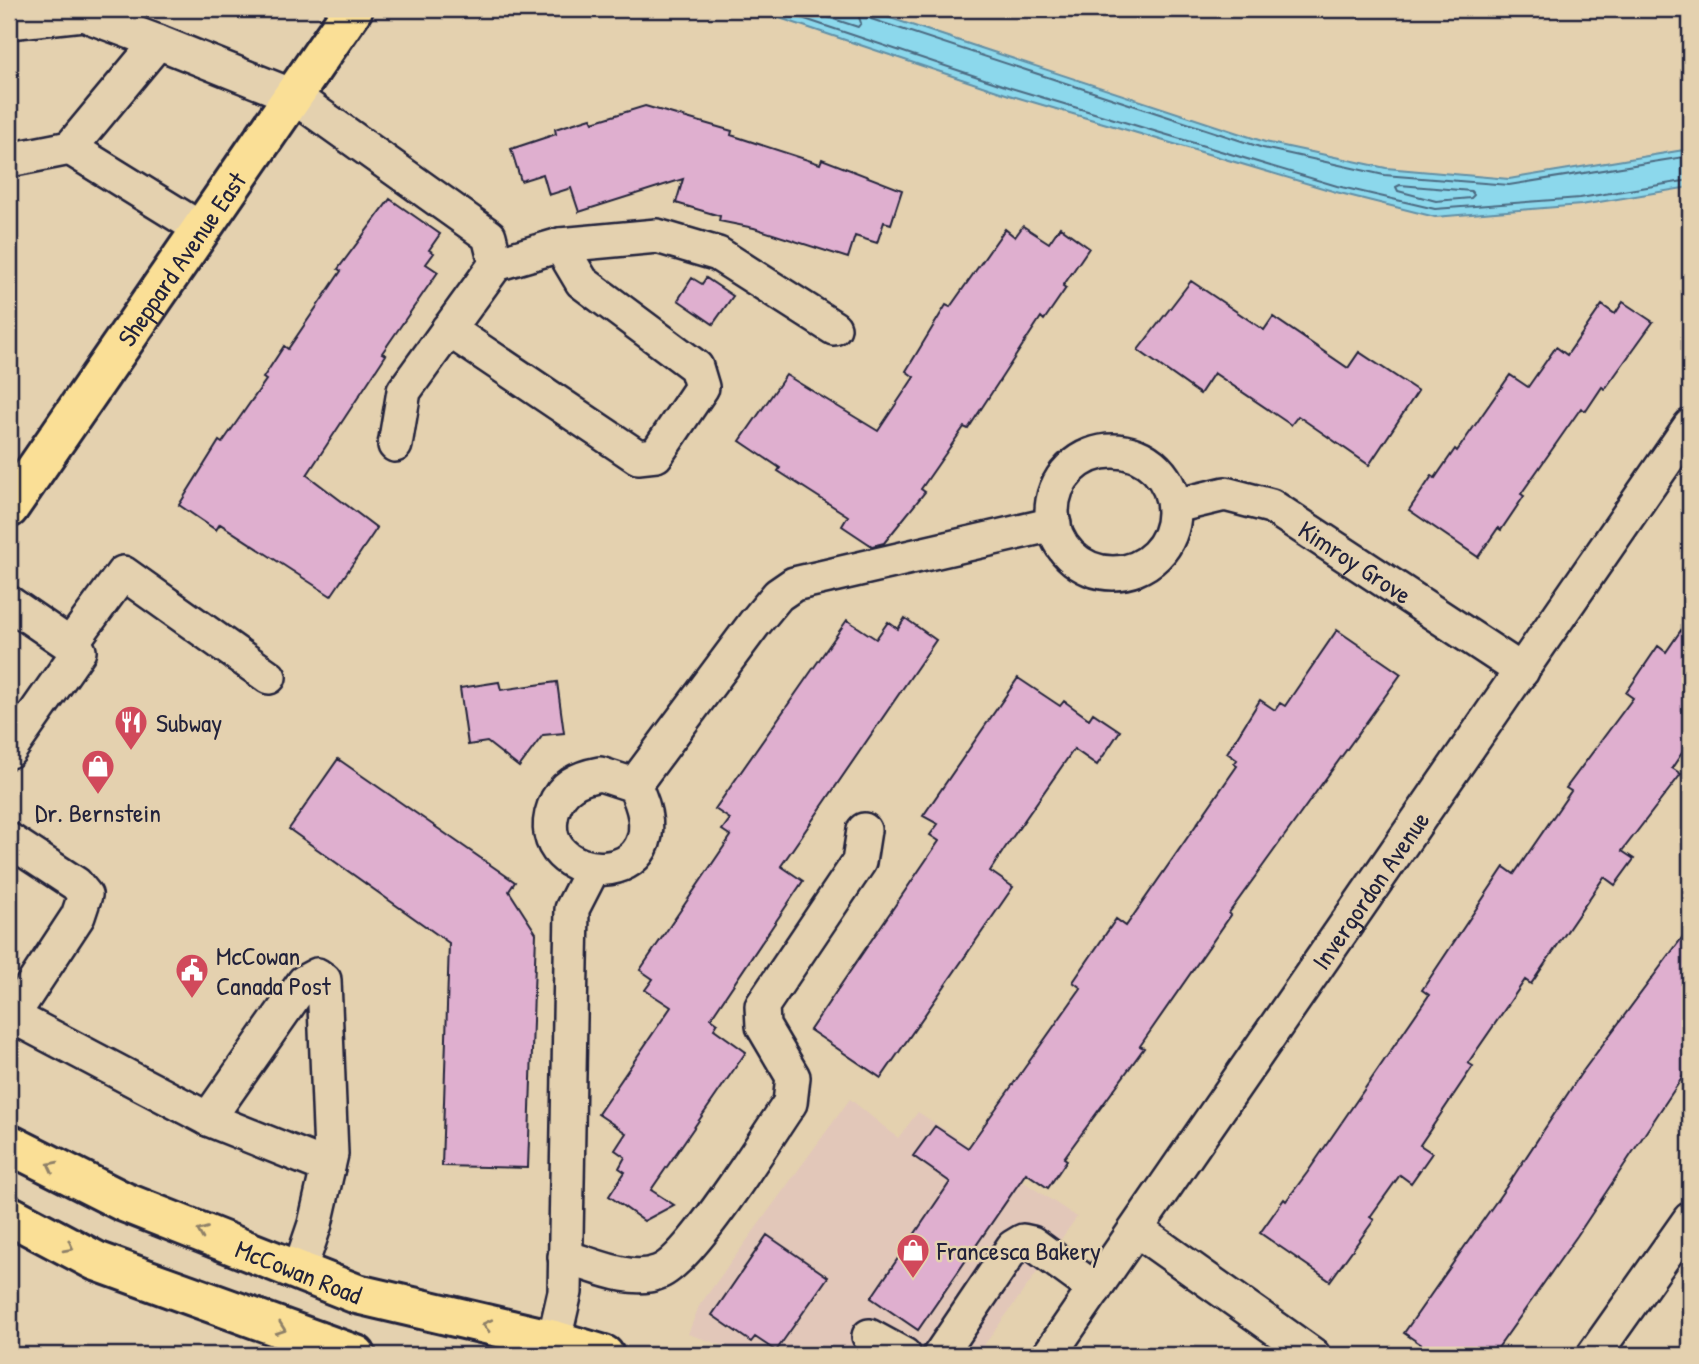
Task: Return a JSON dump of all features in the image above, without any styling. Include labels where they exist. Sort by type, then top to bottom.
[{"type":"main road","name":"Sheppard Avenue East","points":[[9,508],[20,471],[201,229],[353,9]]},
{"type":"main road","name":"McCowan Road","points":[[9,1144],[124,1202],[357,1294],[554,1340],[604,1355]]},
{"type":"main road","points":[[9,1215],[96,1261],[356,1355]]},
{"type":"street","points":[[9,22],[83,14],[293,96],[489,236],[496,264]]},
{"type":"street","points":[[9,160],[70,148],[158,42]]},
{"type":"street","points":[[70,148],[201,229]]},
{"type":"street","points":[[395,445],[404,391],[496,264],[560,245],[657,236],[706,250],[718,254],[834,328]]},
{"type":"street","points":[[448,329],[638,457],[656,455],[702,387],[696,367],[582,282],[560,245]]},
{"type":"street","name":"Invergordon Avenue","points":[[1049,1355],[1690,426]]},
{"type":"street","points":[[1118,451],[1138,456],[1156,468],[1169,485],[1175,506],[1173,525],[1160,550],[1137,568],[1119,573],[1100,572],[1082,565],[1066,552],[1054,524],[1054,498],[1063,478],[1077,463],[1096,453],[1118,451]]},
{"type":"street","name":"Kimroy Grove","points":[[1175,506],[1226,494],[1271,506],[1522,671]]},
{"type":"street","points":[[634,785],[754,624],[778,595],[794,584],[1054,524]]},
{"type":"street","points":[[70,645],[122,573],[269,677]]},
{"type":"street","points":[[9,603],[79,651],[9,751]]},
{"type":"street","points":[[600,774],[634,785],[646,811],[643,842],[622,864],[592,870],[576,865],[564,855],[555,842],[551,827],[559,796],[570,785],[600,774]]},
{"type":"street","points":[[565,1257],[631,1275],[659,1273],[684,1254],[707,1222],[790,1103],[793,1077],[763,1026],[762,1006],[859,862],[864,830]]},
{"type":"street","points":[[9,840],[76,884],[85,895],[78,915],[10,1019],[208,1119],[328,1167]]},
{"type":"street","points":[[554,1340],[565,1292],[572,909],[592,870]]},
{"type":"street","points":[[208,1119],[304,982],[317,975],[324,979],[331,1154],[315,1224],[299,1271]]},
{"type":"street","points":[[1594,1355],[1690,1219]]},
{"type":"street","points":[[1137,1230],[1313,1355]]},
{"type":"street","points":[[940,1355],[1013,1247],[1023,1241],[1032,1242],[1095,1289]]},
{"type":"street","points":[[869,1336],[904,1355]]},
{"type":"shaded area","points":[[850,1099],[898,1138],[918,1112],[1077,1217],[977,1355],[751,1355],[688,1334],[699,1306]]},
{"type":"water","points":[[753,9],[863,9],[1265,142],[1386,168],[1509,179],[1690,149],[1690,187],[1581,205],[1435,217],[1336,192],[1009,95]]},
{"type":"building","points":[[645,106],[732,131],[731,135],[820,164],[822,159],[902,190],[891,224],[884,222],[877,243],[855,236],[848,258],[754,228],[719,221],[720,216],[676,203],[683,179],[579,212],[571,188],[549,195],[543,174],[521,181],[511,149],[556,134],[555,129],[591,118],[593,122]]},
{"type":"building","points":[[390,199],[440,234],[429,250],[434,253],[426,264],[438,272],[382,353],[386,355],[307,475],[377,528],[331,596],[220,524],[216,530],[179,505],[219,441],[222,443],[266,380],[263,378],[284,346],[288,349],[341,271],[338,269]]},
{"type":"building","points":[[1023,226],[1049,243],[1060,227],[1089,248],[1044,320],[1041,317],[968,429],[964,427],[921,489],[925,492],[884,543],[872,546],[842,526],[848,516],[778,471],[780,468],[740,441],[786,375],[878,431],[914,377],[906,371],[946,305],[950,307],[1005,229],[1015,237]]},
{"type":"building","points":[[692,278],[702,284],[706,278],[733,296],[713,324],[678,300]]},
{"type":"building","points":[[1191,281],[1264,330],[1273,317],[1348,368],[1359,352],[1418,391],[1369,465],[1298,416],[1291,425],[1214,373],[1200,394],[1138,350]]},
{"type":"building","points":[[1623,302],[1653,322],[1605,389],[1602,387],[1586,411],[1581,408],[1521,494],[1524,496],[1501,530],[1498,528],[1478,557],[1409,510],[1432,476],[1435,478],[1455,449],[1457,451],[1510,375],[1528,387],[1556,347],[1567,355],[1602,305],[1615,314]]},
{"type":"building","points":[[1690,617],[1690,741],[1672,768],[1681,774],[1622,851],[1634,859],[1615,885],[1604,877],[1531,984],[1525,980],[1468,1063],[1473,1066],[1420,1145],[1432,1153],[1411,1183],[1400,1175],[1370,1217],[1374,1220],[1330,1281],[1260,1233],[1307,1173],[1429,995],[1422,990],[1504,867],[1514,874],[1571,791],[1566,788],[1633,698],[1626,693],[1658,646],[1666,652]]},
{"type":"building","points":[[905,618],[936,640],[781,866],[803,881],[711,1018],[718,1023],[714,1029],[746,1052],[651,1190],[674,1205],[644,1221],[609,1196],[625,1172],[619,1168],[625,1157],[615,1150],[626,1133],[598,1114],[671,1007],[645,990],[653,979],[640,970],[731,836],[722,830],[730,819],[715,809],[847,620],[876,639],[888,622],[898,629]]},
{"type":"building","points":[[1337,630],[1401,674],[1229,913],[1231,915],[1140,1046],[1144,1048],[1064,1158],[1067,1160],[1048,1188],[1026,1173],[918,1330],[871,1298],[950,1182],[913,1156],[935,1126],[968,1148],[1081,988],[1073,982],[1116,919],[1126,926],[1237,766],[1234,764],[1237,760],[1227,753],[1260,700],[1275,710],[1280,703],[1285,706]]},
{"type":"building","points":[[1018,678],[1060,706],[1064,701],[1089,719],[1093,713],[1120,731],[1097,765],[1074,749],[1005,848],[990,871],[1013,887],[881,1078],[810,1030],[939,841],[930,835],[938,824],[923,816]]},
{"type":"building","points":[[499,682],[501,690],[557,682],[564,733],[543,735],[519,767],[487,742],[468,745],[460,688]]},
{"type":"building","points":[[338,759],[515,882],[509,891],[536,933],[528,1168],[442,1166],[449,943],[289,829]]},
{"type":"building","points":[[1690,927],[1690,1066],[1577,1236],[1493,1355],[1437,1355],[1404,1333],[1507,1186],[1580,1075]]},
{"type":"building","points":[[767,1235],[828,1277],[776,1351],[755,1337],[751,1342],[712,1315]]},
{"type":"place","name":"Subway","points":[[131,752]]},
{"type":"place","name":"Dr. Bernstein","points":[[98,796]]},
{"type":"place","name":"McCowan Canada Post","points":[[192,1000]]},
{"type":"place","name":"Francesca Bakery","points":[[913,1280]]}]
